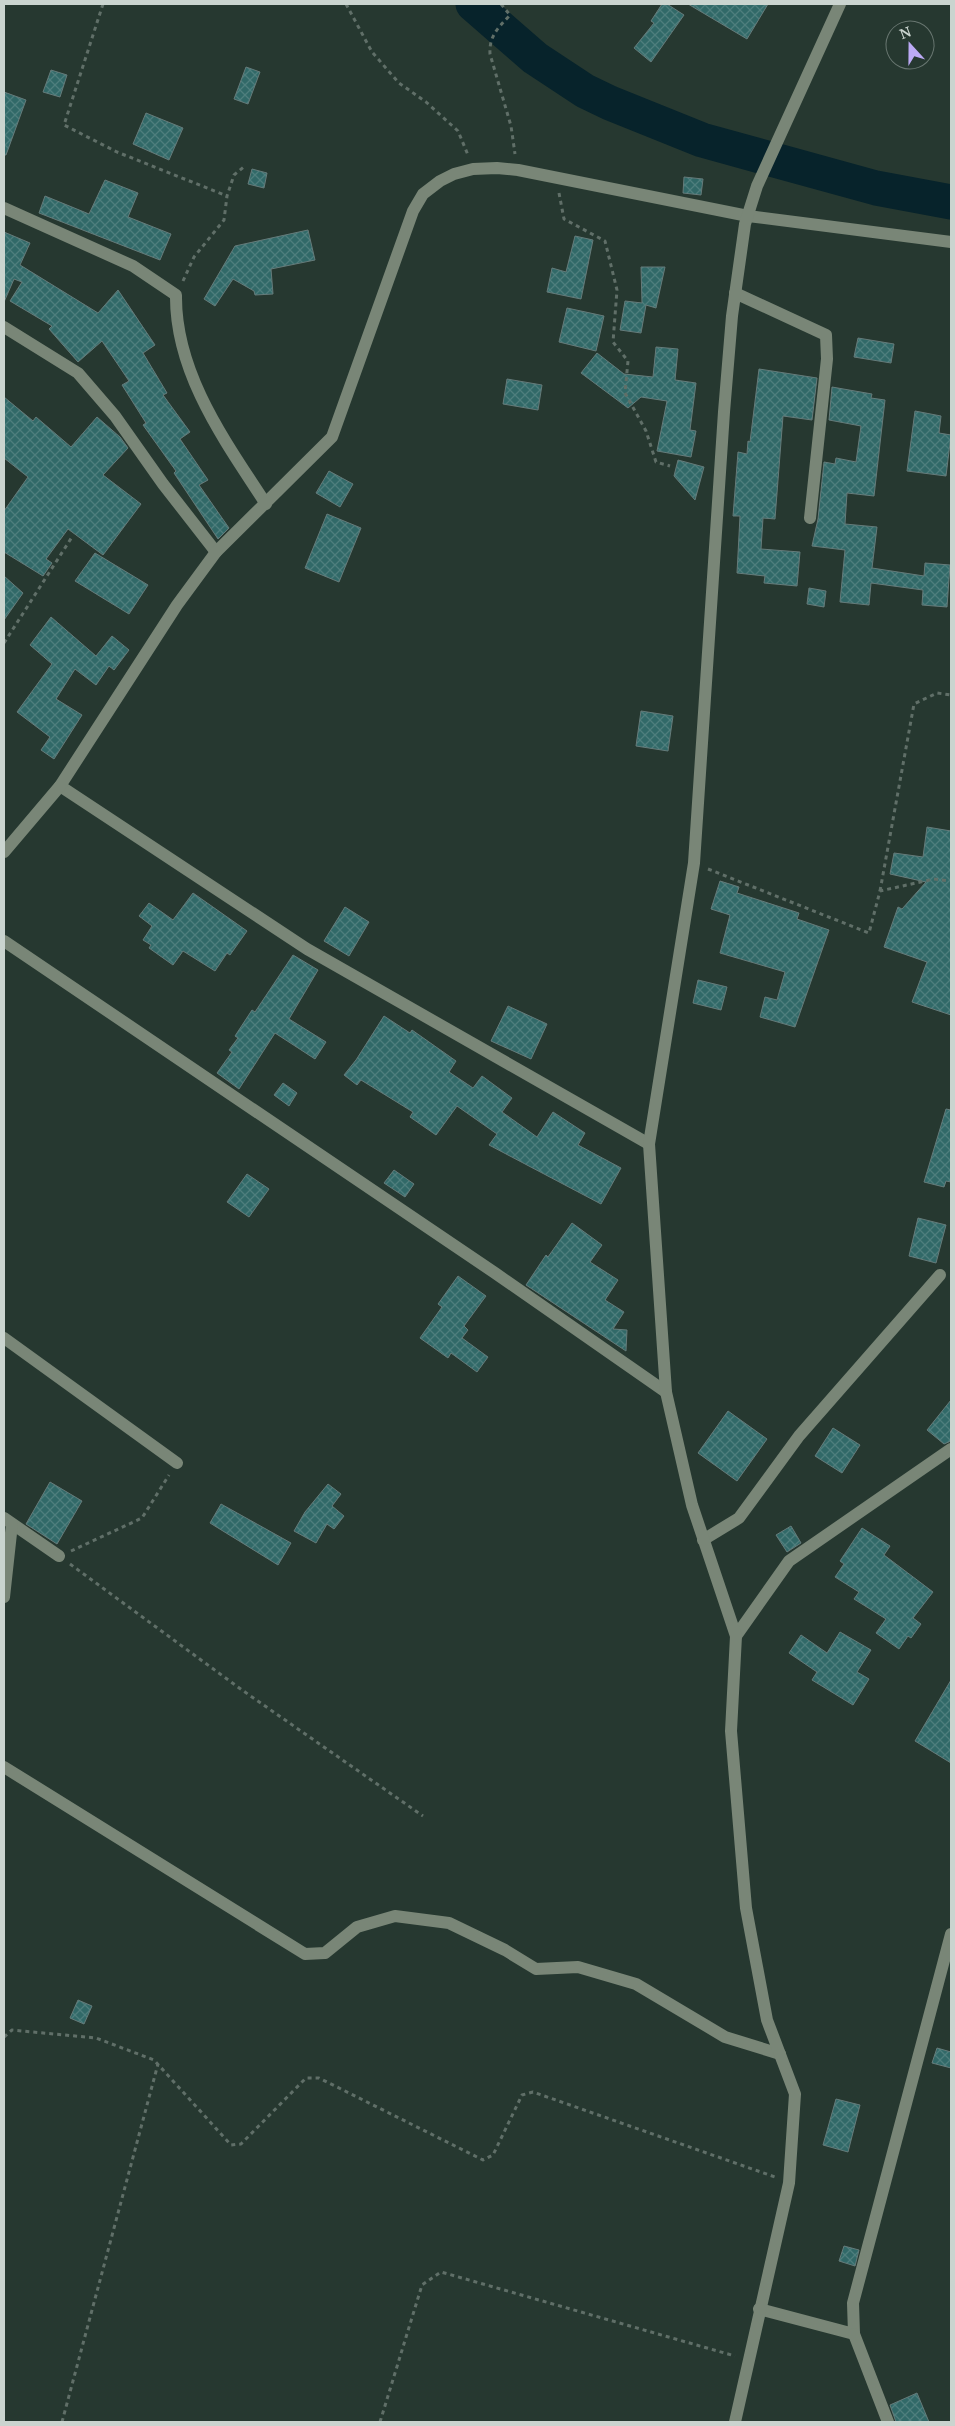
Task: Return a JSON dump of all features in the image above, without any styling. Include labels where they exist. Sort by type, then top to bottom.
[{"type":"street","points":[[735,2422],[789,2183],[795,2094],[767,2020],[746,1908],[731,1731],[736,1636],[692,1505],[666,1392],[649,1144],[694,863],[723,422],[735,293],[748,216],[757,186],[840,4]]},
{"type":"street","points":[[4,852],[60,786],[177,605],[216,552],[332,438],[413,211],[430,187],[454,174],[473,169],[518,170],[748,216],[951,242]]},
{"type":"street","points":[[4,208],[133,266],[176,295],[176,315],[188,366],[209,414],[266,504]]},
{"type":"street","points":[[735,293],[826,335],[828,358],[810,518]]},
{"type":"street","points":[[4,327],[78,373],[115,416],[163,484],[216,552]]},
{"type":"street","points":[[60,786],[307,949],[649,1144]]},
{"type":"street","points":[[4,941],[496,1273],[666,1392]]},
{"type":"street","points":[[703,1540],[739,1518],[799,1436],[940,1275]]},
{"type":"street","points":[[4,1338],[177,1463]]},
{"type":"street","points":[[736,1636],[789,1561],[951,1449]]},
{"type":"street","points":[[8,1521],[59,1556]]},
{"type":"street","points":[[4,1597],[8,1521]]},
{"type":"street","points":[[4,1767],[305,1954],[325,1953],[357,1927],[395,1916],[449,1923],[505,1950],[536,1969],[578,1967],[636,1984],[725,2037],[780,2054]]},
{"type":"street","points":[[888,2422],[854,2334],[853,2303],[951,1934]]},
{"type":"street","points":[[759,2309],[854,2334]]},
{"type":"path","points":[[103,4],[64,126],[117,152],[227,196]]},
{"type":"path","points":[[346,4],[372,52],[399,83],[426,102],[458,131],[473,169]]},
{"type":"path","points":[[501,4],[510,15],[493,34],[489,44],[490,54],[511,126],[518,170]]},
{"type":"path","points":[[176,295],[194,257],[224,220],[227,196],[234,175],[246,165]]},
{"type":"path","points":[[556,177],[564,219],[605,241],[617,290],[613,342],[628,361],[625,393],[646,431],[656,462],[670,466]]},
{"type":"path","points":[[4,643],[72,537]]},
{"type":"path","points":[[694,863],[869,933],[880,891],[914,704],[937,693],[951,695]]},
{"type":"path","points":[[880,891],[934,879],[951,881]]},
{"type":"path","points":[[177,1463],[142,1518],[59,1556],[242,1690],[422,1816]]},
{"type":"path","points":[[4,2037],[12,2030],[96,2038],[154,2060],[231,2144],[241,2144],[306,2078],[319,2078],[483,2160],[493,2155],[522,2095],[533,2092],[789,2183]]},
{"type":"path","points":[[62,2422],[158,2064]]},
{"type":"path","points":[[380,2422],[422,2285],[441,2272],[749,2360]]},
{"type":"building","points":[[662,4],[667,4],[684,15],[651,62],[634,48],[654,23],[651,21]]},
{"type":"building","points":[[688,4],[768,4],[747,39]]},
{"type":"building","points":[[246,67],[260,72],[248,104],[234,99]]},
{"type":"building","points":[[51,70],[67,75],[60,97],[43,92]]},
{"type":"building","points":[[4,92],[26,100],[6,155],[4,155]]},
{"type":"building","points":[[146,113],[183,128],[169,160],[133,144]]},
{"type":"building","points":[[252,169],[267,173],[264,188],[248,184]]},
{"type":"building","points":[[684,177],[703,179],[701,195],[683,193]]},
{"type":"building","points":[[105,180],[138,193],[128,217],[171,234],[160,260],[39,213],[45,196],[89,214]]},
{"type":"building","points":[[308,230],[315,260],[271,269],[273,294],[255,295],[254,291],[233,279],[215,306],[204,299],[235,246]]},
{"type":"building","points":[[4,232],[30,243],[20,265],[98,313],[118,290],[155,345],[143,353],[167,393],[163,395],[190,432],[180,439],[208,480],[199,485],[229,528],[218,539],[174,473],[176,471],[143,425],[146,423],[122,385],[129,381],[102,341],[78,362],[49,329],[52,326],[10,301],[22,282],[14,279],[4,302]]},
{"type":"building","points":[[575,236],[593,240],[581,299],[547,292],[552,268],[566,272]]},
{"type":"building","points":[[641,267],[665,267],[656,308],[646,305],[641,333],[620,330],[625,301],[642,303]]},
{"type":"building","points":[[567,308],[604,316],[596,351],[559,342]]},
{"type":"building","points":[[858,338],[894,344],[891,363],[854,357]]},
{"type":"building","points":[[656,347],[678,349],[675,380],[696,383],[690,430],[696,431],[691,457],[657,451],[667,401],[641,397],[628,408],[581,373],[597,353],[624,374],[653,377]]},
{"type":"building","points":[[759,369],[817,378],[812,420],[783,416],[775,519],[763,518],[761,549],[800,552],[797,586],[764,583],[765,576],[737,573],[740,516],[733,516],[738,452],[747,454]]},
{"type":"building","points":[[507,379],[542,385],[538,410],[503,404]]},
{"type":"building","points":[[832,387],[872,394],[871,398],[885,400],[874,496],[847,493],[845,524],[877,527],[872,568],[924,576],[925,563],[950,565],[947,607],[922,605],[923,590],[871,583],[869,605],[840,602],[845,550],[812,546],[818,519],[824,462],[835,464],[836,458],[856,462],[861,426],[829,420]]},
{"type":"building","points":[[4,397],[33,421],[36,417],[71,447],[97,417],[120,437],[128,448],[103,475],[141,504],[103,555],[68,529],[46,559],[52,563],[43,576],[4,552],[4,511],[28,477],[4,458]]},
{"type":"building","points":[[915,411],[941,416],[939,433],[951,435],[946,476],[907,471]]},
{"type":"building","points":[[678,460],[704,467],[695,500],[674,476]]},
{"type":"building","points":[[329,471],[353,484],[340,507],[316,493]]},
{"type":"building","points":[[327,514],[361,528],[339,582],[305,568]]},
{"type":"building","points":[[95,553],[148,585],[129,614],[75,581]]},
{"type":"building","points":[[4,576],[23,593],[4,620]]},
{"type":"building","points":[[809,588],[826,591],[824,607],[807,604]]},
{"type":"building","points":[[51,617],[96,656],[112,636],[129,650],[114,670],[109,666],[96,685],[75,669],[56,699],[82,715],[54,759],[41,750],[50,737],[17,712],[52,664],[30,645]]},
{"type":"building","points":[[641,711],[673,716],[668,751],[636,746]]},
{"type":"building","points":[[927,827],[951,831],[951,1015],[912,1002],[927,962],[884,947],[898,907],[902,909],[926,882],[890,874],[894,853],[923,857]]},
{"type":"building","points":[[720,881],[739,887],[737,893],[799,913],[797,919],[829,930],[795,1027],[760,1017],[765,997],[777,1000],[785,972],[720,953],[730,915],[711,909]]},
{"type":"building","points":[[193,893],[247,931],[230,955],[227,953],[215,971],[183,951],[173,965],[149,948],[151,945],[143,940],[152,926],[139,916],[149,903],[173,920]]},
{"type":"building","points":[[345,907],[369,922],[349,956],[324,941]]},
{"type":"building","points":[[293,955],[318,970],[289,1019],[326,1042],[315,1059],[275,1033],[239,1089],[217,1073],[232,1052],[229,1050],[238,1038],[235,1036],[252,1010],[255,1012]]},
{"type":"building","points":[[698,980],[727,987],[721,1010],[693,1003]]},
{"type":"building","points":[[508,1006],[547,1024],[531,1059],[491,1041]]},
{"type":"building","points":[[384,1016],[410,1033],[412,1030],[456,1061],[449,1072],[473,1088],[482,1076],[512,1098],[502,1112],[537,1137],[553,1112],[585,1133],[578,1145],[621,1168],[601,1204],[489,1145],[497,1134],[457,1106],[436,1135],[410,1117],[413,1112],[361,1080],[357,1085],[344,1075],[356,1060]]},
{"type":"building","points":[[283,1083],[297,1093],[289,1106],[274,1095]]},
{"type":"building","points":[[946,1109],[951,1110],[951,1182],[946,1181],[944,1187],[924,1182]]},
{"type":"building","points":[[394,1170],[414,1184],[405,1197],[384,1183]]},
{"type":"building","points":[[247,1174],[269,1189],[249,1217],[227,1202]]},
{"type":"building","points":[[918,1218],[946,1225],[936,1263],[909,1256]]},
{"type":"building","points":[[572,1223],[602,1245],[590,1262],[618,1280],[605,1300],[624,1312],[613,1329],[627,1330],[626,1351],[526,1285],[546,1255],[548,1257]]},
{"type":"building","points":[[458,1276],[486,1296],[464,1326],[468,1330],[462,1338],[488,1357],[477,1372],[451,1353],[448,1358],[420,1338],[442,1307],[438,1304]]},
{"type":"building","points":[[951,1400],[951,1441],[944,1444],[927,1430]]},
{"type":"building","points":[[728,1411],[767,1439],[737,1481],[698,1453]]},
{"type":"building","points":[[833,1428],[860,1445],[842,1473],[815,1456]]},
{"type":"building","points":[[50,1482],[82,1501],[57,1544],[26,1524]]},
{"type":"building","points":[[328,1484],[341,1494],[332,1506],[344,1516],[334,1529],[327,1524],[316,1543],[294,1531],[305,1512]]},
{"type":"building","points":[[221,1504],[291,1543],[278,1565],[210,1523]]},
{"type":"building","points":[[791,1526],[801,1543],[787,1552],[776,1535]]},
{"type":"building","points":[[862,1528],[890,1546],[884,1555],[933,1592],[913,1618],[921,1624],[911,1638],[908,1636],[899,1649],[876,1633],[886,1619],[854,1599],[859,1592],[835,1577],[844,1564],[840,1561]]},
{"type":"building","points":[[840,1632],[871,1650],[857,1672],[869,1679],[853,1705],[812,1680],[817,1672],[789,1653],[801,1635],[827,1653]]},
{"type":"building","points":[[951,1680],[951,1763],[915,1741]]},
{"type":"building","points":[[78,2000],[92,2006],[84,2024],[70,2018]]},
{"type":"building","points":[[937,2048],[951,2052],[951,2068],[932,2063]]},
{"type":"building","points":[[836,2099],[860,2105],[848,2152],[823,2145]]},
{"type":"building","points":[[844,2246],[859,2250],[855,2266],[839,2261]]},
{"type":"building","points":[[917,2393],[929,2422],[896,2422],[890,2405]]},
{"type":"waterway","points":[[473,4],[535,58],[585,91],[610,103],[702,140],[876,188],[951,202]]}]
